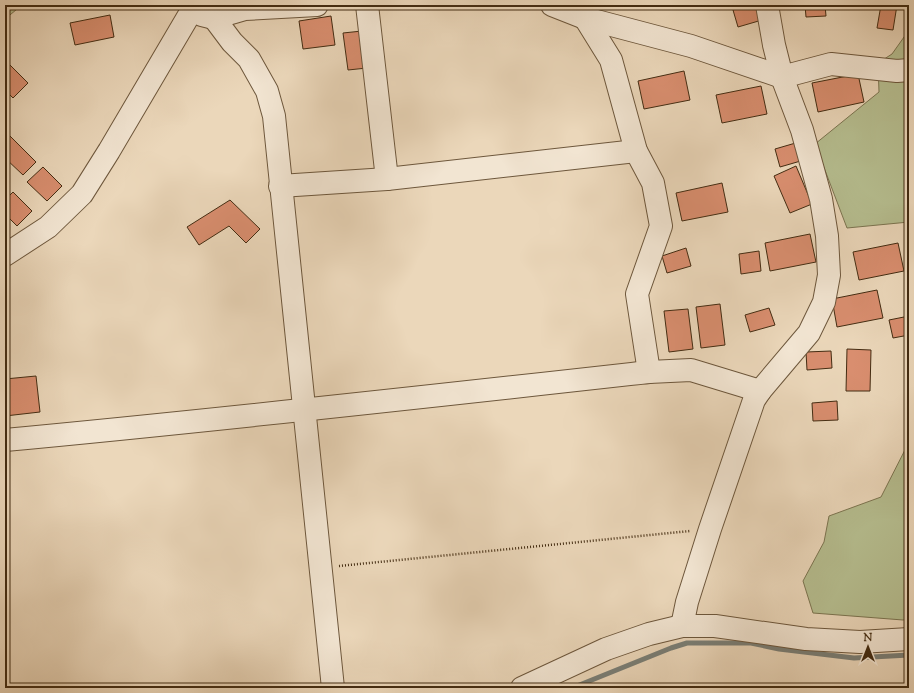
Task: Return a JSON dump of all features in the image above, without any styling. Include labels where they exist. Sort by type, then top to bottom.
[{"type":"street","points":[[214,18],[245,9],[317,5]]},
{"type":"street","points":[[367,5],[387,179]]},
{"type":"street","points":[[552,5],[585,18],[691,46],[782,77],[831,64],[897,71],[909,70]]},
{"type":"street","points":[[682,626],[687,602],[710,529],[754,400],[809,333],[824,302],[829,275],[827,236],[821,199],[802,130],[782,77],[774,45],[767,5]]},
{"type":"street","points":[[5,255],[48,227],[82,194],[193,9],[214,18],[232,42],[249,59],[267,91],[274,116],[332,688]]},
{"type":"street","points":[[585,18],[611,60],[636,151],[653,183],[661,226],[637,294],[649,372]]},
{"type":"street","points":[[280,186],[387,179],[636,151]]},
{"type":"street","points":[[5,440],[108,431],[649,372],[691,370],[760,391]]},
{"type":"street","points":[[522,688],[606,649],[649,634],[682,626],[715,626],[806,639],[860,642],[909,639]]},
{"type":"path","points":[[320,568],[710,529]]},
{"type":"green space","points":[[5,5],[22,5],[5,19]]},
{"type":"green space","points":[[909,30],[909,222],[847,228],[815,144],[879,92],[878,63],[892,54]]},
{"type":"green space","points":[[909,442],[909,619],[903,620],[813,613],[803,581],[824,542],[829,516],[881,497]]},
{"type":"building","points":[[749,5],[757,5],[762,20],[738,27],[733,10]]},
{"type":"building","points":[[805,5],[825,5],[826,16],[806,17]]},
{"type":"building","points":[[881,5],[897,5],[893,30],[877,28]]},
{"type":"building","points":[[110,15],[114,37],[75,45],[70,23]]},
{"type":"building","points":[[331,16],[335,45],[303,49],[299,21]]},
{"type":"building","points":[[362,31],[367,68],[348,70],[343,33]]},
{"type":"building","points":[[9,64],[28,83],[13,98],[5,90],[5,67]]},
{"type":"building","points":[[684,71],[690,100],[644,109],[638,81]]},
{"type":"building","points":[[858,74],[864,102],[818,112],[812,83]]},
{"type":"building","points":[[761,86],[767,114],[722,123],[716,95]]},
{"type":"building","points":[[5,131],[36,162],[23,175],[5,158]]},
{"type":"building","points":[[799,142],[804,160],[780,167],[775,149]]},
{"type":"building","points":[[796,166],[812,204],[790,213],[774,176]]},
{"type":"building","points":[[43,167],[62,186],[47,201],[27,182]]},
{"type":"building","points":[[722,183],[728,212],[682,221],[676,193]]},
{"type":"building","points":[[13,192],[32,211],[17,226],[5,214],[5,200]]},
{"type":"building","points":[[230,200],[260,229],[246,243],[229,226],[199,245],[187,227]]},
{"type":"building","points":[[810,234],[816,262],[770,271],[765,243]]},
{"type":"building","points":[[898,243],[904,271],[859,280],[853,252]]},
{"type":"building","points":[[686,248],[691,266],[667,273],[662,256]]},
{"type":"building","points":[[759,251],[761,271],[741,274],[739,254]]},
{"type":"building","points":[[877,290],[883,318],[837,327],[832,299]]},
{"type":"building","points":[[720,304],[725,345],[701,348],[696,307]]},
{"type":"building","points":[[769,308],[775,325],[750,332],[745,315]]},
{"type":"building","points":[[688,309],[693,349],[669,352],[664,311]]},
{"type":"building","points":[[909,316],[909,335],[893,338],[889,320]]},
{"type":"building","points":[[847,349],[871,350],[870,391],[846,391]]},
{"type":"building","points":[[831,351],[832,368],[807,370],[806,352]]},
{"type":"building","points":[[36,376],[40,412],[5,416],[5,379]]},
{"type":"building","points":[[837,401],[838,420],[813,421],[812,403]]},
{"type":"waterway","points":[[572,688],[687,643],[751,643],[779,649],[854,658],[909,655]]}]
